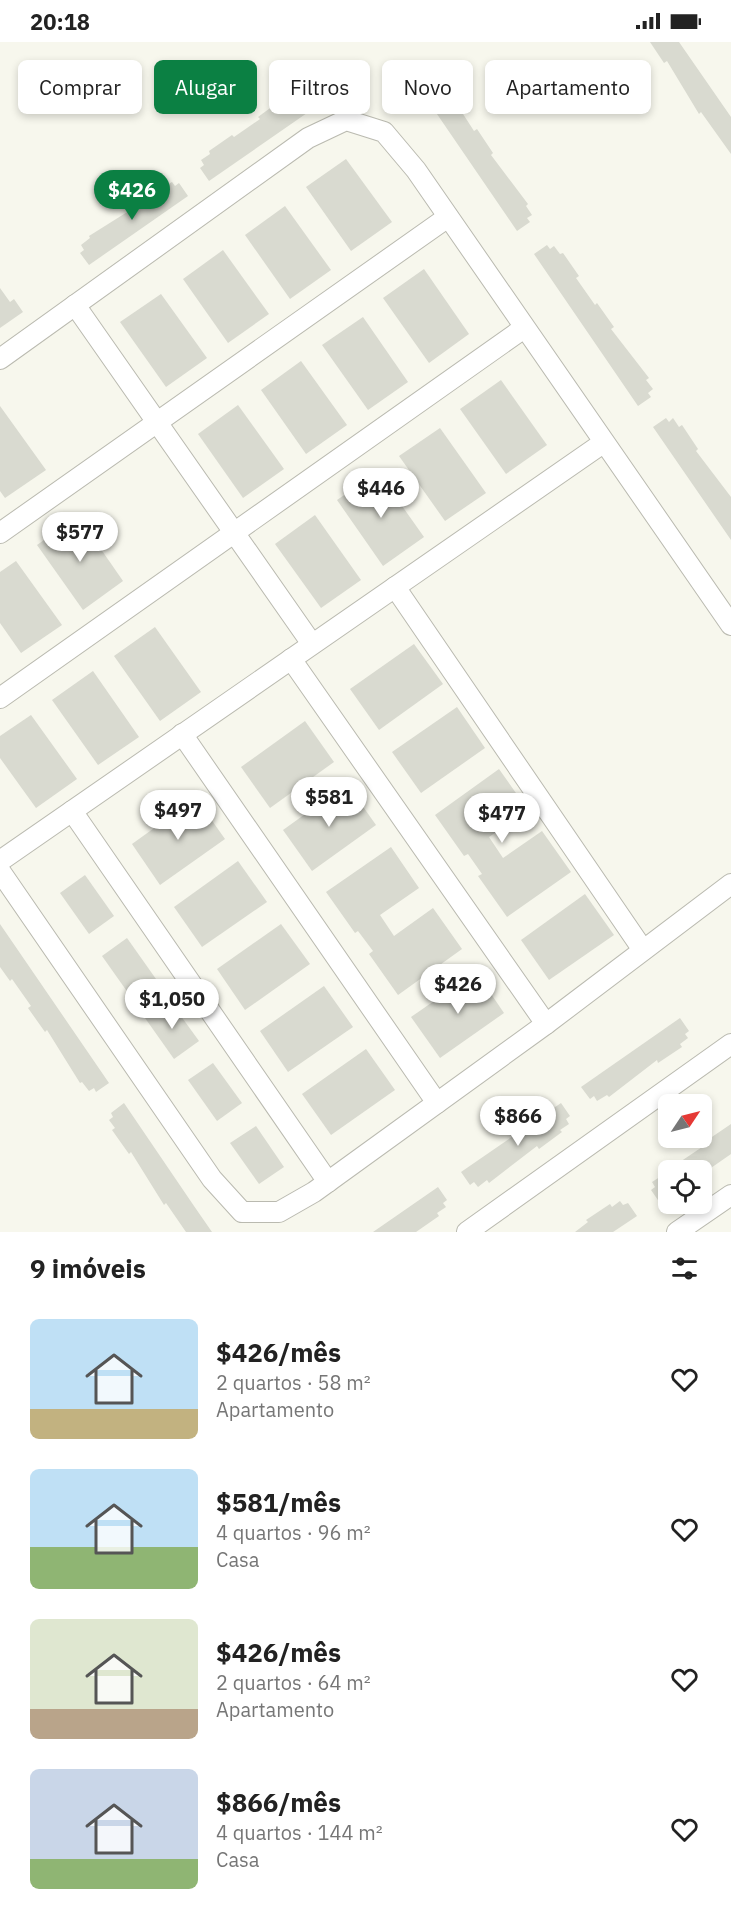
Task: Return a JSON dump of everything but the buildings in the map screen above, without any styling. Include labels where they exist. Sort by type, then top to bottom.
[{"type":"street","points":[[0,359],[308,138],[346,120],[384,132],[416,170],[731,625]]},
{"type":"street","points":[[0,533],[448,217]]},
{"type":"street","points":[[75,304],[312,644]]},
{"type":"street","points":[[0,698],[524,328]]},
{"type":"street","points":[[0,861],[603,443]]},
{"type":"street","points":[[395,587],[644,950]]},
{"type":"street","points":[[291,659],[546,1024]]},
{"type":"street","points":[[182,734],[437,1103]]},
{"type":"street","points":[[72,811],[328,1182]]},
{"type":"street","points":[[0,872],[212,1179],[242,1212],[279,1212],[328,1182],[546,1024],[731,884]]},
{"type":"street","points":[[467,1232],[730,1045]]},
{"type":"street","points":[[686,1230],[731,1195]]}]
